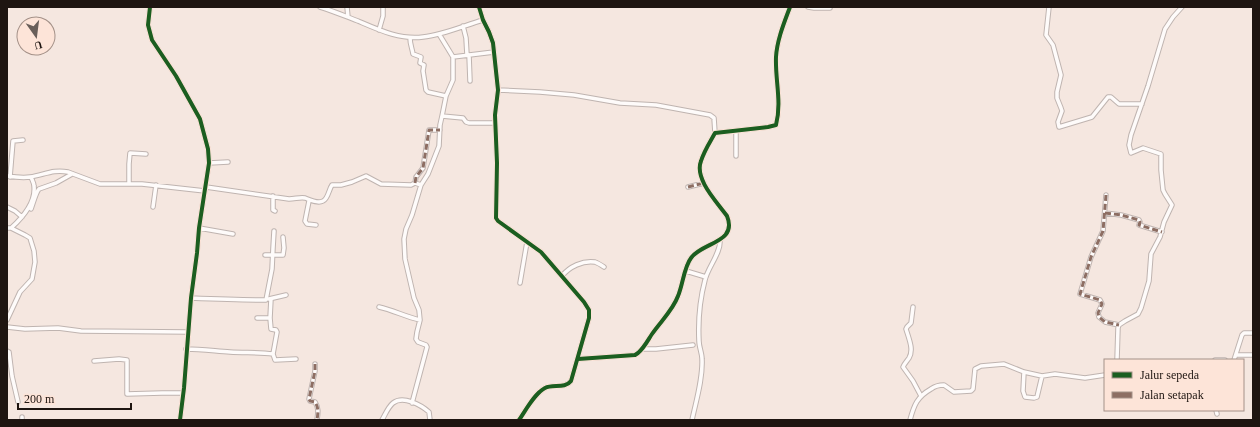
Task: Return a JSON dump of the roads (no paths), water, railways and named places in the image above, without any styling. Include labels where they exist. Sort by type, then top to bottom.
[{"type":"street","points":[[150,7],[148,25],[152,40],[168,63],[200,119],[208,150],[209,163],[199,228],[198,253],[191,298],[186,349],[184,394],[180,420]]},
{"type":"street","points":[[320,7],[379,30],[410,38],[439,34],[483,20]]},
{"type":"street","points":[[348,7],[348,17]]},
{"type":"street","points":[[379,30],[383,16],[383,7]]},
{"type":"street","points":[[479,7],[493,43],[498,90],[495,115],[497,163],[496,218],[541,252],[584,302],[589,310],[589,318],[570,383],[546,388],[540,392],[520,420]]},
{"type":"street","points":[[715,133],[776,125],[779,94],[776,51],[790,7]]},
{"type":"street","points":[[808,7],[830,8]]},
{"type":"street","points":[[1048,7],[1046,34],[1054,45],[1061,75],[1057,92],[1057,98],[1062,108],[1058,122],[1060,127],[1092,117],[1108,97],[1111,97],[1119,104],[1142,104]]},
{"type":"street","points":[[1118,359],[1117,330],[1119,325],[1138,314],[1141,308],[1148,282],[1152,254],[1172,205],[1163,190],[1161,154],[1144,148],[1131,153],[1129,151],[1131,135],[1165,29],[1182,7]]},
{"type":"street","points":[[463,26],[466,38],[470,81]]},
{"type":"street","points":[[412,403],[427,348],[426,345],[416,340],[420,320],[420,310],[414,298],[404,259],[404,239],[421,185],[428,174],[439,146],[440,130],[446,96],[453,80],[453,57],[439,34]]},
{"type":"street","points":[[410,38],[413,54],[421,57],[420,63],[424,65],[423,71],[426,90],[428,92],[446,96]]},
{"type":"street","points":[[453,57],[494,52]]},
{"type":"street","points":[[498,90],[574,95],[620,103],[656,105],[710,115],[714,118],[715,133],[701,160],[701,177],[727,216],[729,227],[726,234],[720,240],[694,254],[690,259],[678,296],[672,307],[642,349],[635,355],[578,359]]},
{"type":"street","points":[[442,116],[463,118],[466,122],[495,123]]},
{"type":"street","points":[[415,183],[416,177],[422,170],[425,163],[429,130],[440,130]]},
{"type":"street","points":[[736,131],[736,156]]},
{"type":"street","points":[[23,140],[12,141],[8,177],[31,177],[54,171],[63,171],[100,184],[156,185],[291,199],[306,198],[309,201],[323,201],[327,197],[332,185],[341,185],[366,176],[381,184],[411,185],[415,183],[421,185]]},
{"type":"street","points":[[129,184],[128,164],[130,153],[146,154]]},
{"type":"street","points":[[209,163],[228,162]]},
{"type":"street","points":[[31,210],[38,189],[60,181],[72,174]]},
{"type":"street","points":[[7,320],[20,292],[32,279],[34,268],[34,251],[30,238],[9,228],[22,217],[29,207],[34,187],[31,177]]},
{"type":"street","points":[[688,187],[704,183]]},
{"type":"street","points":[[153,207],[156,185]]},
{"type":"street","points":[[1106,195],[1103,231],[1091,257],[1080,294],[1100,300],[1102,304],[1098,313],[1099,317],[1105,322],[1119,325]]},
{"type":"street","points":[[273,196],[273,210],[275,211]]},
{"type":"street","points":[[309,201],[305,221],[307,224],[316,225]]},
{"type":"street","points":[[7,206],[22,217]]},
{"type":"street","points":[[1105,213],[1121,215],[1139,220],[1139,225],[1162,232]]},
{"type":"street","points":[[199,228],[233,234]]},
{"type":"street","points":[[266,300],[272,269],[274,231]]},
{"type":"street","points":[[265,255],[282,256],[284,254],[284,237]]},
{"type":"street","points":[[692,420],[702,359],[699,342],[700,313],[706,277],[720,248],[720,240]]},
{"type":"street","points":[[520,283],[527,242]]},
{"type":"street","points":[[562,276],[566,270],[581,264],[594,262],[604,267]]},
{"type":"street","points":[[686,271],[706,277]]},
{"type":"street","points":[[191,298],[266,300],[286,295]]},
{"type":"street","points":[[271,299],[271,329],[276,330],[277,332],[273,354],[274,360],[296,359]]},
{"type":"street","points":[[378,307],[389,309],[410,318],[420,320]]},
{"type":"street","points":[[913,307],[911,323],[906,329],[911,352],[903,367],[921,396]]},
{"type":"street","points":[[257,318],[270,318]]},
{"type":"street","points":[[7,327],[25,329],[58,328],[81,332],[188,332]]},
{"type":"street","points":[[1234,359],[1242,335],[1244,333],[1253,333]]},
{"type":"street","points":[[642,349],[693,345]]},
{"type":"street","points":[[186,349],[273,354]]},
{"type":"street","points":[[7,351],[9,353],[12,376],[18,402]]},
{"type":"street","points":[[1236,355],[1253,355]]},
{"type":"street","points":[[94,361],[126,360],[127,394],[184,394]]},
{"type":"street","points":[[315,364],[309,399],[317,405],[317,420]]},
{"type":"street","points":[[910,420],[914,405],[921,396],[935,386],[942,384],[954,392],[971,390],[974,387],[975,369],[981,366],[1004,364],[1024,372],[1042,376],[1055,374],[1085,378],[1104,375]]},
{"type":"street","points":[[1024,372],[1023,392],[1025,396],[1034,398],[1037,397],[1042,376]]},
{"type":"street","points":[[382,420],[390,406],[399,400],[419,405],[429,412],[430,420]]}]
